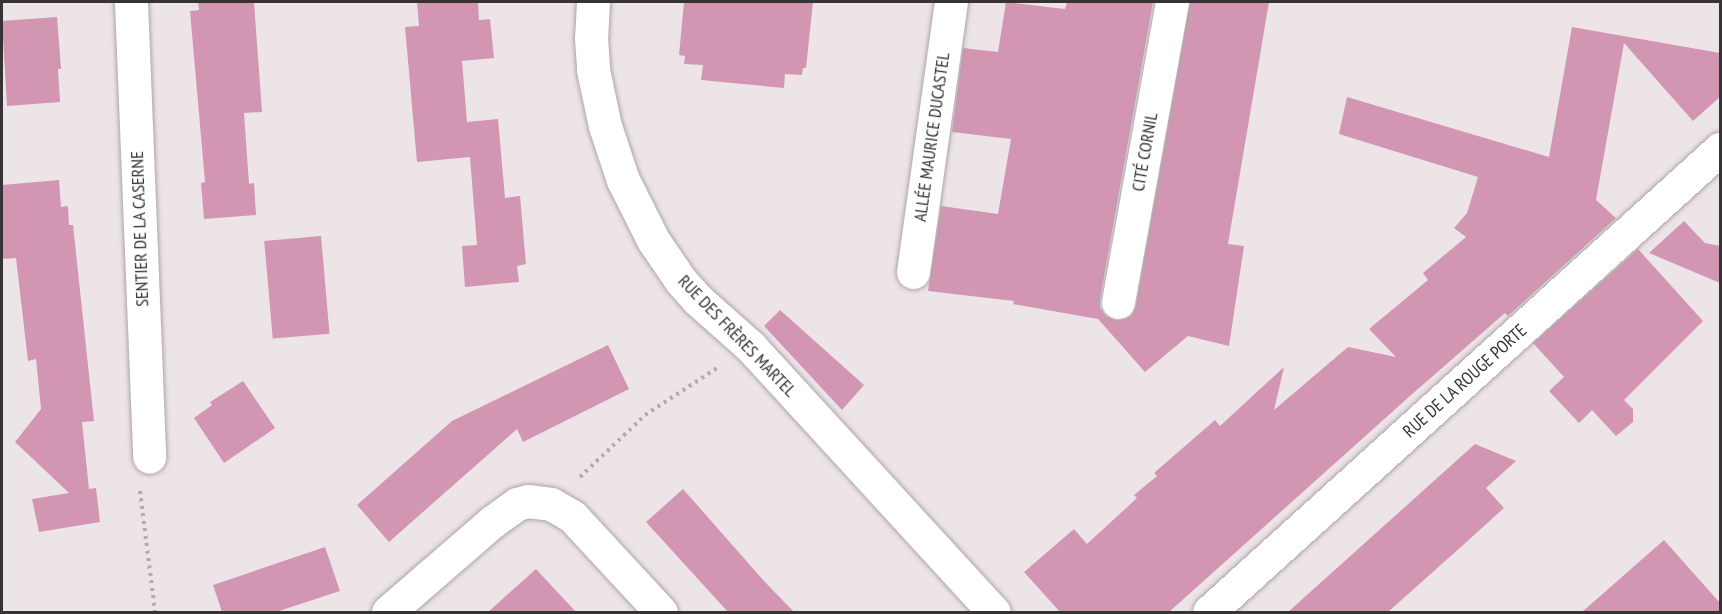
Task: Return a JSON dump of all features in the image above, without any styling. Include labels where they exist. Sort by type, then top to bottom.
[{"type":"street","name":"SENTIER DE LA CASERNE","points":[[131,2],[149,457]]},
{"type":"street","name":"RUE DES FRÈRES MARTEL","points":[[593,2],[591,38],[597,95],[614,156],[635,208],[681,281],[750,346],[994,612]]},
{"type":"street","name":"ALLÉE MAURICE DUCASTEL","points":[[913,272],[951,2]]},
{"type":"street","name":"CITÉ CORNIL","points":[[1118,302],[1172,2]]},
{"type":"street","name":"RUE DE LA ROUGE PORTE","points":[[1209,612],[1720,149]]},
{"type":"street","points":[[388,612],[505,512],[528,501],[551,504],[581,525],[661,612]]},
{"type":"path","points":[[551,504],[645,415],[750,346]]},
{"type":"path","points":[[149,457],[140,490],[154,612]]},
{"type":"building","points":[[198,2],[254,2],[262,112],[244,113],[249,184],[254,183],[256,215],[204,219],[201,183],[205,182],[190,11],[199,10]]},
{"type":"building","points":[[417,2],[478,2],[479,20],[490,19],[494,58],[462,61],[467,122],[498,119],[505,198],[520,196],[526,264],[517,266],[519,282],[465,287],[462,246],[477,245],[470,157],[417,162],[405,27],[419,26]]},
{"type":"building","points":[[684,2],[813,2],[806,68],[803,68],[802,75],[785,74],[784,88],[701,80],[703,65],[684,64],[685,56],[679,55]]},
{"type":"building","points":[[1006,2],[1065,9],[1067,2],[1153,2],[1100,299],[1100,308],[1106,316],[1115,320],[1125,319],[1132,315],[1136,305],[1190,2],[1269,2],[1228,244],[1244,246],[1229,346],[1188,336],[1145,372],[1098,319],[1013,304],[1014,301],[928,291],[941,206],[998,214],[1011,139],[952,132],[963,48],[998,52]]},
{"type":"building","points":[[57,17],[61,69],[58,69],[60,102],[7,106],[2,21]]},
{"type":"building","points":[[1572,27],[1720,53],[1720,97],[1693,121],[1624,43],[1596,200],[1616,218],[1508,316],[1505,313],[1410,396],[1169,612],[1060,612],[1024,572],[1074,529],[1087,544],[1137,498],[1134,495],[1157,476],[1154,473],[1215,420],[1220,426],[1284,367],[1274,410],[1348,347],[1396,357],[1369,329],[1428,280],[1423,273],[1466,237],[1454,228],[1467,213],[1478,177],[1339,134],[1347,97],[1549,157]]},
{"type":"building","points":[[59,180],[61,207],[68,206],[69,225],[73,225],[94,421],[82,422],[89,489],[96,488],[100,522],[39,532],[32,499],[69,493],[15,442],[41,409],[36,359],[28,361],[16,258],[2,259],[2,185]]},
{"type":"building","points":[[1684,221],[1705,243],[1720,246],[1720,283],[1649,253]]},
{"type":"building","points":[[321,236],[330,334],[273,339],[264,241]]},
{"type":"building","points":[[1638,249],[1703,321],[1624,400],[1633,409],[1633,422],[1616,436],[1592,410],[1579,423],[1549,391],[1564,377],[1533,343]]},
{"type":"building","points":[[780,310],[864,385],[842,410],[764,326]]},
{"type":"building","points":[[608,345],[629,389],[523,442],[517,429],[389,542],[357,505],[452,421]]},
{"type":"building","points":[[243,381],[275,428],[224,463],[194,418],[212,405],[210,402]]},
{"type":"building","points":[[1475,444],[1516,461],[1486,488],[1504,508],[1462,546],[1388,612],[1288,612]]},
{"type":"building","points":[[683,489],[794,612],[728,612],[646,522]]},
{"type":"building","points":[[1664,540],[1720,603],[1720,612],[1582,612]]},
{"type":"building","points":[[325,547],[340,591],[276,612],[222,612],[213,585]]},
{"type":"building","points":[[536,569],[576,612],[488,612]]}]
